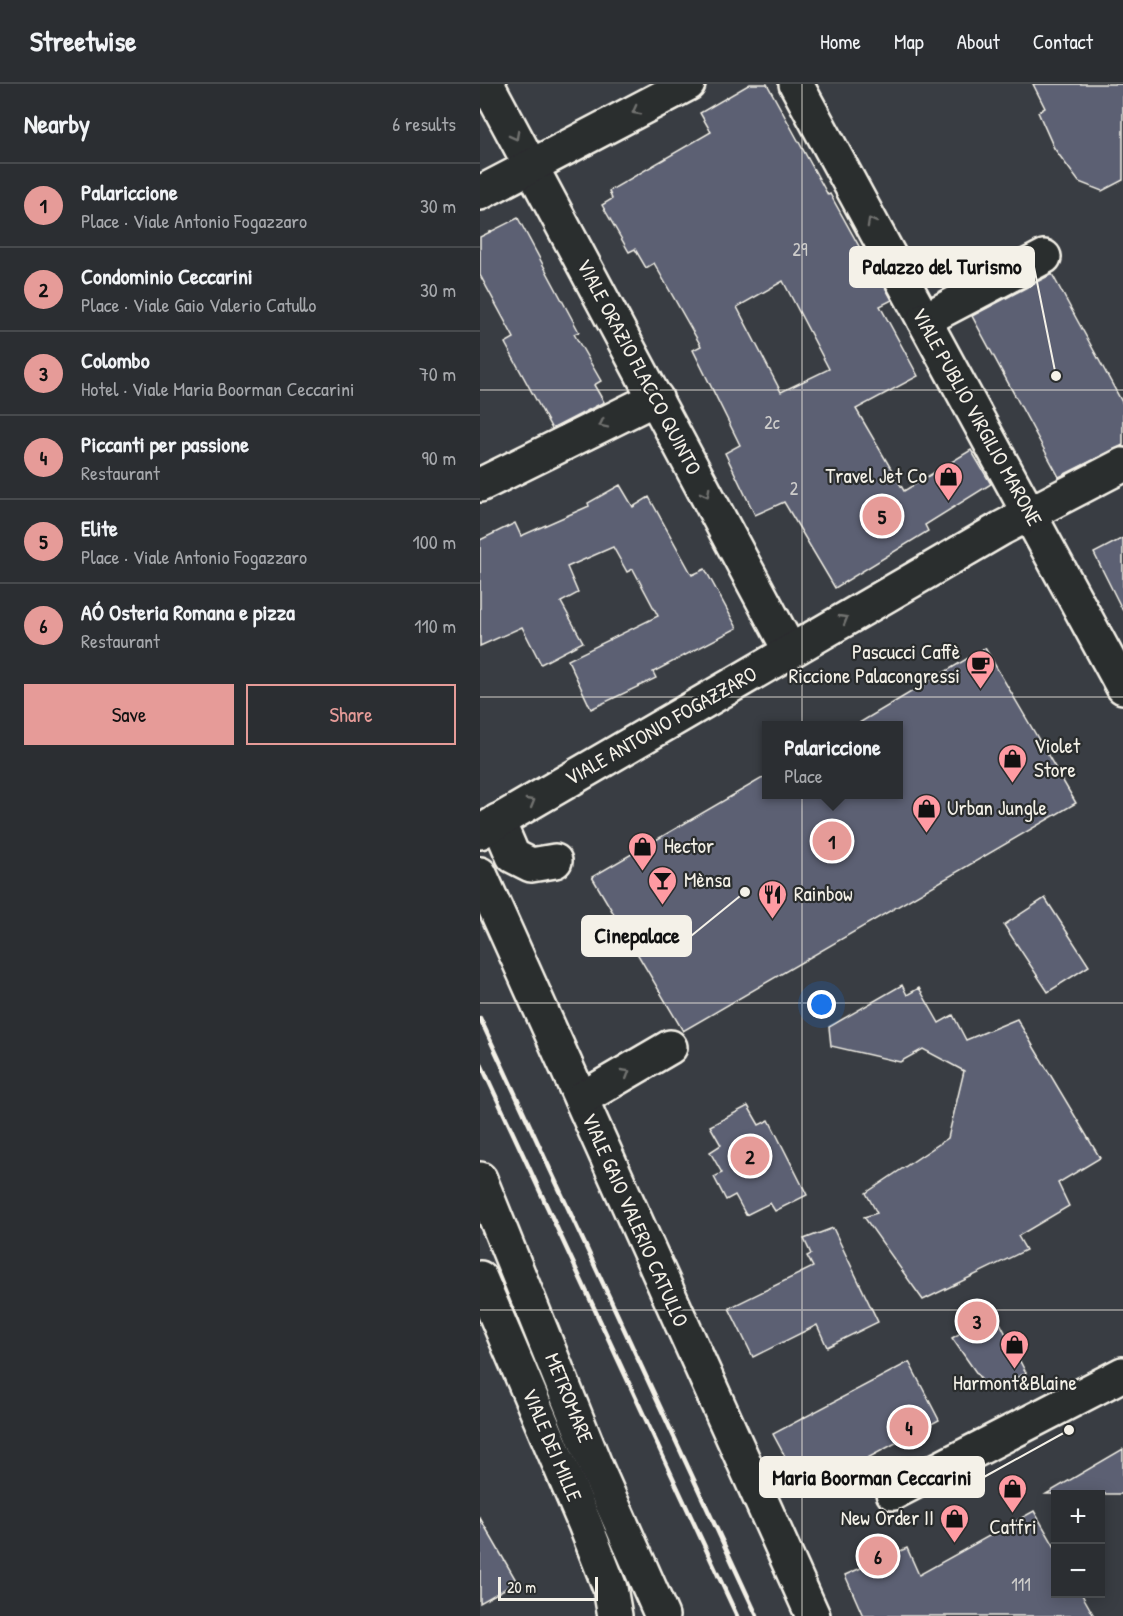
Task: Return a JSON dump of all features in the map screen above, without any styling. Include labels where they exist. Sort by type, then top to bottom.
[{"type":"street","name":"VIALE ORAZIO FLACCO QUINTO","points":[[487,84],[790,651]]},
{"type":"street","points":[[480,193],[688,84]]},
{"type":"street","name":"VIALE PUBLIO VIRGILIO MARONE","points":[[796,84],[1123,687]]},
{"type":"street","points":[[924,320],[1044,257]]},
{"type":"street","points":[[480,485],[656,398]]},
{"type":"street","name":"VIALE ANTONIO FOGAZZARO","points":[[489,826],[1030,513],[1123,465]]},
{"type":"street","points":[[489,826],[513,856],[531,865],[555,861]]},
{"type":"street","name":"VIALE GAIO VALERIO CATULLO","points":[[480,874],[813,1616]]},
{"type":"street","points":[[581,1099],[670,1047]]},
{"type":"street","name":"METROMARE","points":[[480,1179],[596,1467],[662,1616]]},
{"type":"street","name":"VIALE DEI MILLE","points":[[481,1284],[513,1352],[585,1524],[610,1588],[615,1616]]},
{"type":"street","points":[[893,1493],[1123,1374]]},
{"type":"building","points":[[750,84],[767,84],[828,195],[830,194],[864,255],[867,254],[892,300],[880,306],[918,376],[856,409],[904,491],[971,450],[991,484],[925,525],[928,531],[835,588],[784,502],[755,515],[725,453],[740,445],[693,350],[701,346],[654,263],[646,268],[635,249],[629,252],[602,205],[612,199],[609,191],[711,132],[700,113]],"holes":[[[783,281],[829,369],[781,392],[737,307]]]},
{"type":"building","points":[[1033,84],[1123,84],[1123,180],[1102,191],[1079,182],[1054,148],[1038,112],[1045,108]]},
{"type":"building","points":[[518,218],[579,332],[574,334],[601,381],[594,385],[604,402],[552,429],[505,343],[514,338],[480,275],[480,237]]},
{"type":"building","points":[[1052,274],[1123,404],[1123,445],[1059,477],[972,316]]},
{"type":"building","points":[[620,485],[633,507],[649,497],[692,575],[705,569],[737,628],[653,672],[656,678],[591,709],[568,660],[658,616],[633,569],[627,572],[613,547],[567,567],[578,593],[561,602],[583,642],[541,664],[522,627],[480,646],[480,540],[515,523],[521,536],[589,506],[588,503]]},
{"type":"building","points":[[1123,538],[1123,611],[1094,553]]},
{"type":"building","points":[[985,648],[1076,803],[683,1031],[592,877],[762,778],[762,799],[903,799],[903,721],[862,721]]},
{"type":"building","points":[[1045,898],[1089,966],[1048,992],[1004,925]]},
{"type":"building","points":[[902,985],[907,995],[919,988],[939,1023],[953,1015],[966,1040],[1017,1019],[1100,1158],[1058,1183],[1069,1206],[1018,1236],[1026,1250],[923,1300],[864,1217],[877,1213],[866,1193],[948,1138],[964,1071],[923,1049],[900,1062],[831,1046],[829,1027]]},
{"type":"building","points":[[748,1106],[759,1125],[769,1120],[807,1195],[775,1211],[770,1203],[746,1215],[735,1195],[726,1200],[714,1177],[722,1173],[710,1152],[721,1145],[710,1126]]},
{"type":"building","points":[[833,1228],[878,1322],[827,1347],[817,1325],[753,1357],[729,1308],[813,1267],[807,1256],[811,1254],[804,1239]]},
{"type":"building","points":[[995,1313],[1026,1373],[989,1391],[952,1338]]},
{"type":"building","points":[[909,1362],[939,1420],[804,1492],[773,1434]]},
{"type":"building","points":[[1123,1449],[1123,1494],[1105,1494],[1105,1490],[1053,1490]]},
{"type":"building","points":[[1034,1511],[1051,1540],[1051,1598],[1084,1598],[1094,1616],[863,1616],[845,1575],[907,1548],[919,1575]]},
{"type":"building","points":[[480,1518],[517,1582],[480,1603]]},
{"type":"railway","points":[[480,1018],[757,1616]]},
{"type":"railway","points":[[480,1062],[737,1616]]},
{"type":"place","name":"Palazzo del Turismo","points":[[1056,376]]},
{"type":"place","name":"Travel Jet Co","points":[[948,502]]},
{"type":"place","name":"Elite","points":[[882,516]]},
{"type":"place","name":"Pascucci Caffè Riccione Palacongressi","points":[[981,690]]},
{"type":"place","name":"Violet Store","points":[[1013,784]]},
{"type":"place","name":"Urban Jungle","points":[[926,834]]},
{"type":"place","name":"Palariccione","points":[[832,841]]},
{"type":"place","name":"Hector","points":[[643,872]]},
{"type":"place","name":"Cinepalace","points":[[745,892]]},
{"type":"place","name":"Mènsa","points":[[663,906]]},
{"type":"place","name":"Rainbow","points":[[773,920]]},
{"type":"place","name":"Condominio Ceccarini","points":[[750,1156]]},
{"type":"place","name":"Colombo","points":[[977,1321]]},
{"type":"place","name":"Harmont&Blaine","points":[[1015,1370]]},
{"type":"place","name":"Piccanti per passione","points":[[909,1427]]},
{"type":"place","name":"Maria Boorman Ceccarini","points":[[1069,1430]]},
{"type":"place","name":"Catfri","points":[[1013,1514]]},
{"type":"place","name":"New Order II","points":[[955,1544]]},
{"type":"place","name":"AÓ Osteria Romana e pizza","points":[[878,1556]]}]
